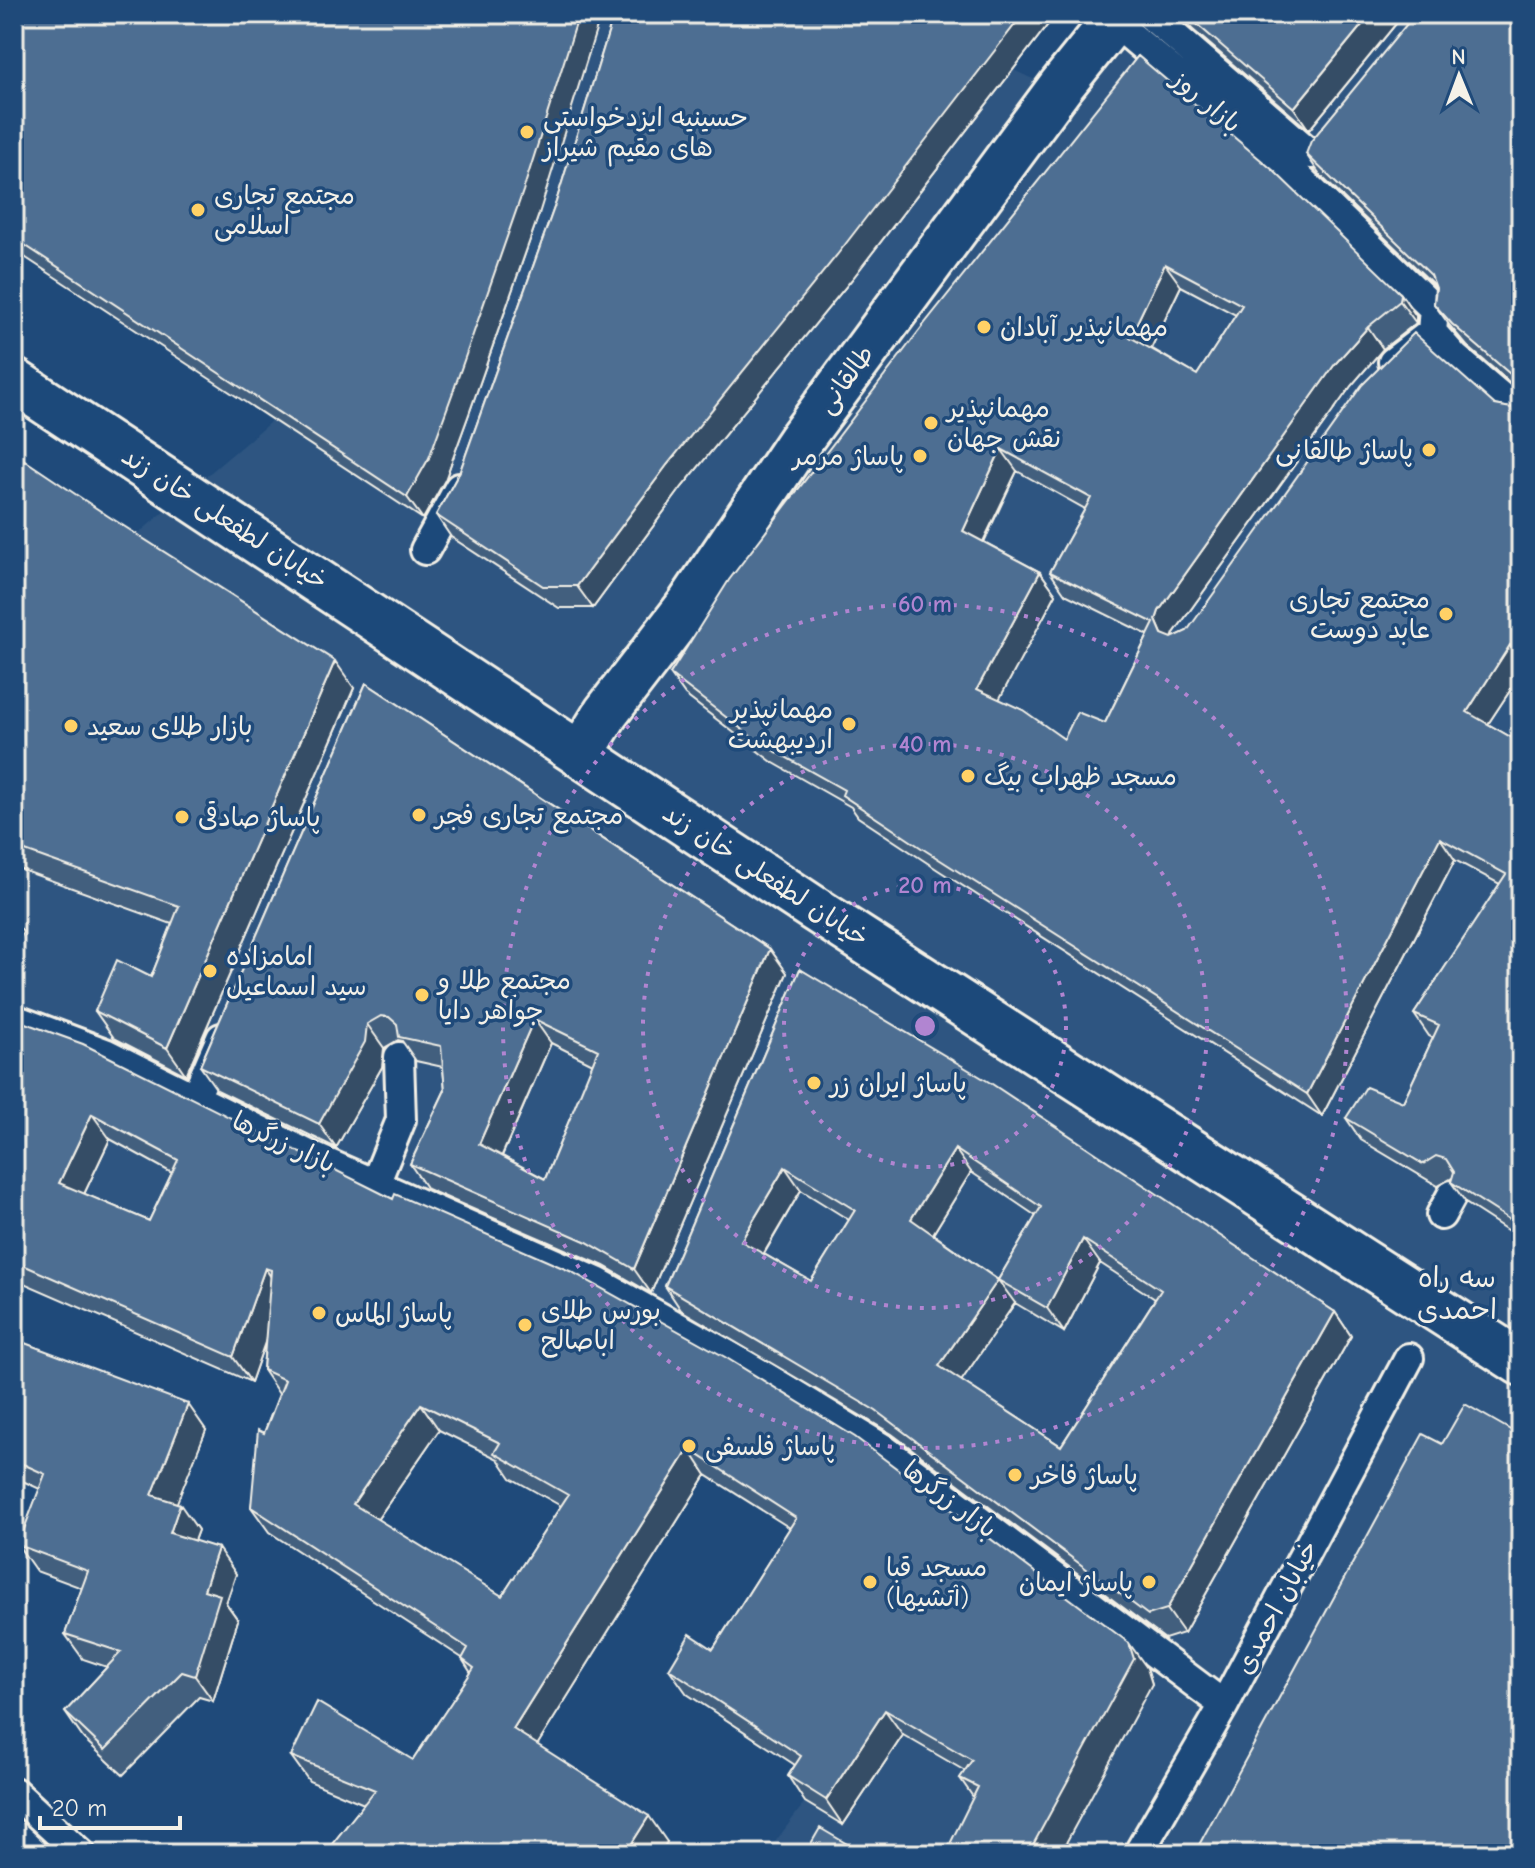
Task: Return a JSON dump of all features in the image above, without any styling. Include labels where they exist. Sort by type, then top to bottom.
[{"type":"street","name":"بازار روز","points":[[1127,16],[1306,167],[1434,309],[1432,332]]},
{"type":"street","name":"طالقانی","points":[[581,753],[606,713],[689,605],[800,440],[1061,86],[1127,16]]},
{"type":"street","points":[[1306,167],[1331,129]]},
{"type":"street","points":[[1372,389],[1391,364],[1432,332],[1455,358],[1521,414]]},
{"type":"street","name":"خیابان لطفعلی خان زند","points":[[14,381],[816,910],[1521,1363]]},
{"type":"street","points":[[425,550],[460,487],[470,460]]},
{"type":"street","points":[[194,1100],[232,1014]]},
{"type":"street","name":"بازار زرگرها","points":[[14,1019],[105,1053],[194,1100],[597,1282],[660,1316],[882,1448],[1224,1705]]},
{"type":"street","points":[[375,1184],[401,1120],[399,1057]]},
{"type":"street","points":[[660,1316],[672,1288]]},
{"type":"street","name":"خیابان احمدی","points":[[1138,1854],[1224,1705],[1409,1358]]},
{"type":"street","points":[[14,1792],[81,1854]]},
{"type":"shaded area","points":[[496,14],[893,14],[1063,93],[1121,14],[1521,14],[1521,1854],[766,1854],[805,1802],[813,1543],[643,1434],[315,1375],[246,1342],[14,1158],[14,649],[127,543],[269,423]]},
{"type":"building","points":[[14,14],[579,14],[523,191],[453,392],[429,458],[407,497],[14,238]]},
{"type":"building","points":[[614,14],[1023,14],[837,255],[667,465],[577,586],[543,586],[436,515],[460,471],[556,202]]},
{"type":"building","points":[[1185,14],[1371,14],[1294,108]]},
{"type":"building","points":[[1415,14],[1521,14],[1521,386],[1434,304],[1436,288],[1431,275],[1306,154],[1311,141]]},
{"type":"building","points":[[1138,56],[1274,171],[1401,294],[1400,301],[1368,327],[1335,364],[1159,611],[1156,620],[1162,634],[1172,638],[1187,631],[1362,385],[1414,333],[1495,405],[1511,408],[1519,402],[1521,392],[1521,655],[1510,645],[1467,712],[1521,743],[1521,1227],[1451,1182],[1454,1172],[1446,1159],[1436,1156],[1423,1164],[1346,1118],[1366,1087],[1403,1102],[1439,1025],[1414,1014],[1506,874],[1440,838],[1307,1094],[923,849],[842,795],[844,790],[757,741],[670,674],[729,580],[925,323]],"holes":[[[1165,264],[1242,305],[1197,375],[1130,337]],[[1001,449],[1091,498],[1050,572],[1154,623],[1105,723],[1077,712],[1064,739],[1023,710],[977,689],[1040,572],[963,531]]]},
{"type":"building","points":[[14,453],[335,661],[167,1048],[95,1011],[117,960],[151,977],[179,906],[14,847]]},
{"type":"building","points":[[366,683],[770,949],[634,1269],[587,1242],[410,1164],[445,1090],[441,1046],[399,1037],[397,1024],[389,1017],[381,1016],[367,1024],[365,1042],[319,1124],[200,1066]],"holes":[[[534,1019],[598,1050],[545,1179],[479,1144]]]},
{"type":"building","points":[[800,969],[989,1082],[1335,1312],[1167,1609],[1148,1615],[876,1411],[665,1286]],"holes":[[[955,1149],[1041,1207],[998,1280],[911,1219]],[[785,1167],[855,1210],[811,1281],[741,1241]],[[1083,1239],[1161,1290],[1061,1446],[939,1366],[998,1280],[1047,1308]]]},
{"type":"building","points":[[14,1019],[83,1044],[393,1199],[395,1194],[572,1272],[725,1357],[855,1437],[1129,1643],[1134,1659],[1028,1854],[945,1854],[978,1787],[960,1778],[972,1760],[885,1710],[826,1800],[788,1776],[801,1756],[669,1669],[690,1634],[713,1649],[796,1518],[689,1449],[513,1729],[649,1816],[625,1854],[420,1854],[412,1848],[407,1854],[338,1854],[329,1848],[375,1790],[291,1756],[317,1702],[413,1760],[474,1668],[462,1659],[468,1648],[251,1507],[258,1430],[264,1433],[285,1380],[263,1370],[271,1270],[265,1268],[233,1357],[14,1261]],"holes":[[[92,1114],[178,1160],[149,1221],[59,1183]],[[421,1404],[500,1443],[494,1453],[568,1495],[502,1596],[353,1504]]]},
{"type":"building","points":[[14,1339],[188,1404],[152,1495],[180,1504],[170,1533],[218,1548],[204,1590],[220,1595],[195,1676],[182,1672],[105,1750],[65,1712],[121,1652],[65,1634],[88,1571],[18,1545],[45,1474],[14,1460]]},
{"type":"building","points":[[1465,1404],[1521,1436],[1521,1854],[1194,1854],[1423,1434],[1442,1444]]},
{"type":"building","points":[[820,1828],[864,1854],[805,1854]]},
{"type":"place","name":"حسینیه ایزدخواستی های مقیم شیراز","points":[[527,132]]},
{"type":"place","name":"مجتمع تجاری اسلامی","points":[[198,210]]},
{"type":"place","name":"مهمانپذیر آبادان","points":[[984,327]]},
{"type":"place","name":"مهمانپذیر نقش جهان","points":[[931,423]]},
{"type":"place","name":"پاساژ طالقانی","points":[[1429,450]]},
{"type":"place","name":"پاساژ مرمر","points":[[920,456]]},
{"type":"place","name":"مجتمع تجاری عابد دوست","points":[[1446,614]]},
{"type":"place","name":"مهمانپذیر اردیبهشت","points":[[849,724]]},
{"type":"place","name":"بازار طلای سعید","points":[[71,726]]},
{"type":"place","name":"مسجد ظهراب بیگ","points":[[968,776]]},
{"type":"place","name":"مجتمع تجاری فجر","points":[[419,815]]},
{"type":"place","name":"پاساژ صادقی","points":[[182,817]]},
{"type":"place","name":"امامزاده سید اسماعیل","points":[[210,971]]},
{"type":"place","name":"مجتمع طلا و جواهر دایا","points":[[422,995]]},
{"type":"place","name":"پاساژ ایران زر","points":[[814,1083]]},
{"type":"place","name":"پاساژ الماس","points":[[319,1313]]},
{"type":"place","name":"بورس طلای اباصالح","points":[[525,1325]]},
{"type":"place","name":"پاساژ فلسفی","points":[[689,1446]]},
{"type":"place","name":"پاساژ فاخر","points":[[1015,1475]]},
{"type":"place","name":"مسجد قبا (آتشیها)","points":[[870,1582]]},
{"type":"place","name":"پاساژ ایمان","points":[[1149,1582]]},
{"type":"district","name":"سه راه احمدی","points":[[1457,1293]]}]
